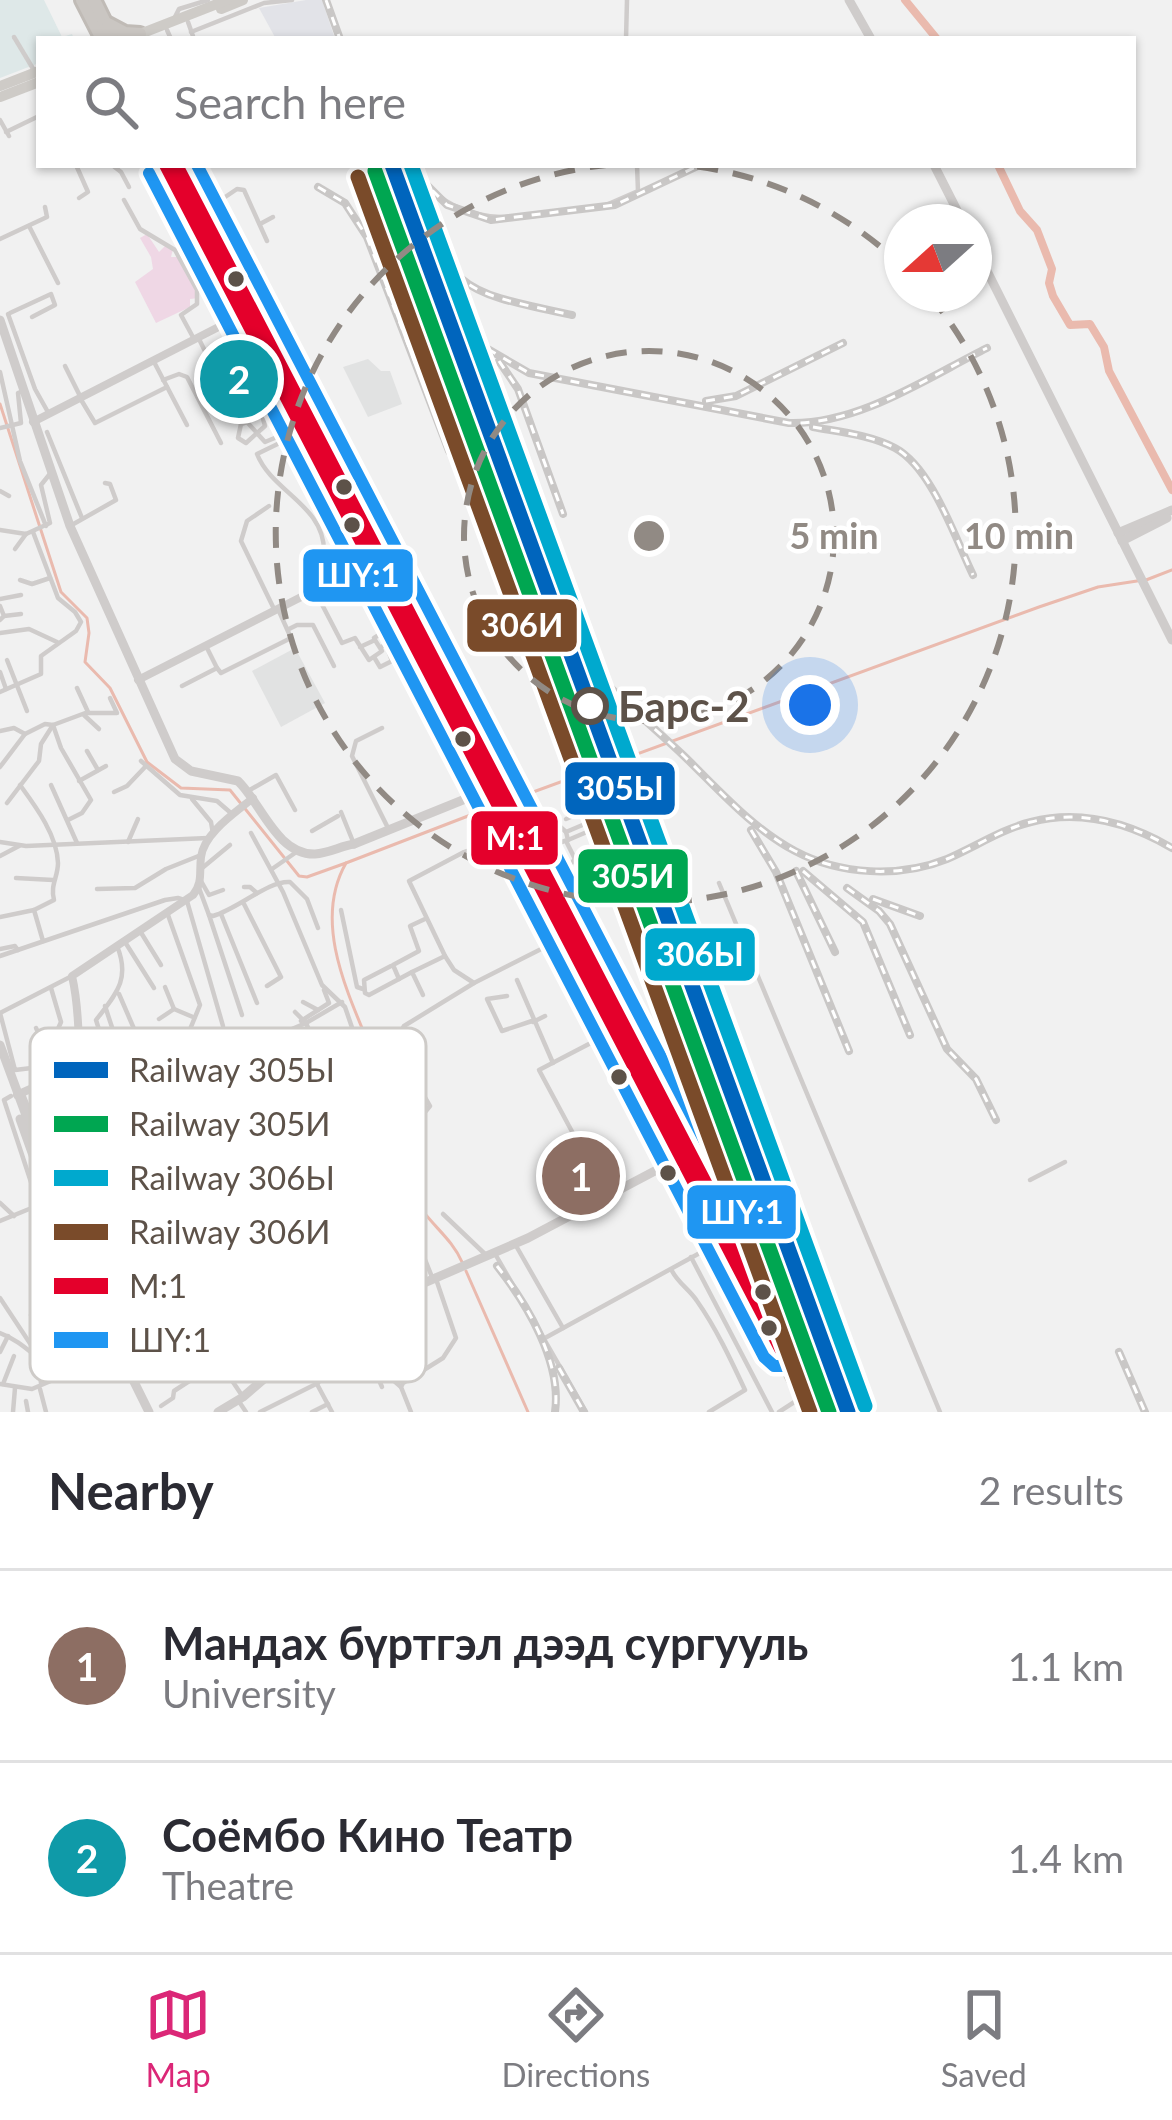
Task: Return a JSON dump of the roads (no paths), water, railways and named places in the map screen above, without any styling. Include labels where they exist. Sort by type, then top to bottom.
[{"type":"highway","points":[[82,0],[111,36]]},
{"type":"highway","points":[[94,0],[101,36]]},
{"type":"highway","points":[[99,21],[134,36]]},
{"type":"highway","points":[[91,36],[99,21]]},
{"type":"highway","points":[[167,168],[212,246],[370,562],[404,615]]},
{"type":"highway","points":[[178,168],[242,315],[495,792],[533,851],[815,1412]]},
{"type":"highway","points":[[507,812],[561,939],[591,972],[614,1030],[665,1116]]},
{"type":"main road","points":[[181,31],[227,0]]},
{"type":"main road","points":[[144,36],[181,31],[243,0]]},
{"type":"main road","points":[[850,1],[869,36]]},
{"type":"main road","points":[[0,86],[36,80]]},
{"type":"main road","points":[[0,99],[15,96],[36,80]]},
{"type":"main road","points":[[0,99],[36,80]]},
{"type":"main road","points":[[936,168],[954,204]]},
{"type":"main road","points":[[992,280],[1172,640]]},
{"type":"main road","points":[[2,319],[20,392],[70,526],[175,759],[191,771],[231,777],[245,803],[293,855],[322,857],[495,792]]},
{"type":"main road","points":[[1120,537],[1171,513]]},
{"type":"main road","points":[[245,803],[298,850],[318,854],[354,844]]},
{"type":"main road","points":[[0,1046],[11,1097],[30,1143]]},
{"type":"main road","points":[[0,1064],[30,1150]]},
{"type":"main road","points":[[426,1279],[515,1244],[686,1156]]},
{"type":"main road","points":[[556,1222],[686,1156]]},
{"type":"main road","points":[[133,1382],[147,1412]]},
{"type":"main road","points":[[133,1382],[147,1412]]},
{"type":"main road","points":[[218,1412],[259,1382]]},
{"type":"street","points":[[208,0],[179,9],[181,31],[264,3],[292,0]]},
{"type":"street","points":[[626,36],[627,0]]},
{"type":"street","points":[[14,37],[36,80]]},
{"type":"street","points":[[0,119],[8,134],[36,118]]},
{"type":"street","points":[[77,168],[88,192],[79,198]]},
{"type":"street","points":[[116,168],[129,187]]},
{"type":"street","points":[[430,189],[478,215],[512,218],[622,200],[638,191],[637,168]]},
{"type":"street","points":[[201,213],[240,188],[267,241]]},
{"type":"street","points":[[124,200],[140,229],[175,250],[197,290],[197,304],[181,315],[244,423],[265,442],[277,437]]},
{"type":"street","points":[[0,239],[47,217],[45,207]]},
{"type":"street","points":[[260,224],[273,217]]},
{"type":"street","points":[[29,226],[58,283]]},
{"type":"street","points":[[32,317],[55,305],[51,293],[2,319],[49,414]]},
{"type":"street","points":[[33,422],[242,315]]},
{"type":"street","points":[[153,360],[187,425]]},
{"type":"street","points":[[65,366],[95,423],[179,374],[187,377],[221,443]]},
{"type":"street","points":[[0,372],[26,478],[45,526]]},
{"type":"street","points":[[253,407],[270,402],[275,413],[260,419],[244,423],[236,435],[246,443],[265,426],[260,419],[253,407],[249,395],[276,381]]},
{"type":"street","points":[[0,428],[12,427],[22,419],[20,392]]},
{"type":"street","points":[[47,431],[82,518]]},
{"type":"street","points":[[313,445],[303,460],[290,438],[257,454],[268,476],[301,501],[319,529],[326,547],[309,564],[342,643],[355,638],[369,660],[393,639],[386,630],[374,636],[375,640]]},
{"type":"street","points":[[14,549],[51,520],[41,485],[50,475]]},
{"type":"street","points":[[70,526],[116,500],[110,484],[105,483]]},
{"type":"street","points":[[0,491],[9,496]]},
{"type":"street","points":[[206,646],[221,673],[291,638],[241,542],[247,521],[268,506]]},
{"type":"street","points":[[0,530],[30,533]]},
{"type":"street","points":[[0,672],[3,691],[41,674],[41,656],[76,631],[81,622],[58,598],[30,533]]},
{"type":"street","points":[[137,680],[370,562]]},
{"type":"street","points":[[20,580],[29,584],[50,578]]},
{"type":"street","points":[[21,595],[0,603],[2,618],[21,614]]},
{"type":"street","points":[[288,629],[313,625],[334,667]]},
{"type":"street","points":[[0,633],[29,629],[57,642]]},
{"type":"street","points":[[360,647],[375,640]]},
{"type":"street","points":[[374,657],[380,667],[392,661],[375,640]]},
{"type":"street","points":[[7,660],[27,711]]},
{"type":"street","points":[[182,686],[217,668]]},
{"type":"street","points":[[77,688],[86,714],[99,729]]},
{"type":"street","points":[[0,766],[25,734],[45,724],[86,714],[117,713],[110,698]]},
{"type":"street","points":[[53,725],[90,804],[68,820]]},
{"type":"street","points":[[7,802],[39,761],[40,744],[53,725]]},
{"type":"street","points":[[0,731],[14,728],[25,734]]},
{"type":"street","points":[[382,728],[356,741],[352,756],[389,830]]},
{"type":"street","points":[[87,751],[98,770]]},
{"type":"street","points":[[113,792],[127,786],[144,764],[174,792],[245,803]]},
{"type":"street","points":[[80,781],[106,766]]},
{"type":"street","points":[[242,1015],[200,885],[201,855],[210,836],[276,775],[295,810]]},
{"type":"street","points":[[0,917],[54,901],[53,880],[58,870],[54,844],[20,785]]},
{"type":"street","points":[[50,785],[77,843]]},
{"type":"street","points":[[189,796],[206,813],[210,836]]},
{"type":"street","points":[[533,851],[567,842],[601,822],[608,816],[620,846],[612,850],[601,822],[594,807],[566,819]]},
{"type":"street","points":[[312,831],[341,813],[354,844]]},
{"type":"street","points":[[128,842],[138,819]]},
{"type":"street","points":[[539,827],[555,822],[566,832],[575,859]]},
{"type":"street","points":[[566,832],[601,822]]},
{"type":"street","points":[[251,833],[278,882],[329,1003],[303,1022]]},
{"type":"street","points":[[474,983],[454,970],[445,956],[409,881],[464,852],[513,835]]},
{"type":"street","points":[[0,842],[19,846],[210,836]]},
{"type":"street","points":[[560,878],[575,859],[610,844]]},
{"type":"street","points":[[201,869],[230,845]]},
{"type":"street","points":[[0,856],[19,846]]},
{"type":"street","points":[[97,889],[129,890],[201,855]]},
{"type":"street","points":[[272,869],[293,855]]},
{"type":"street","points":[[16,878],[53,880]]},
{"type":"street","points":[[208,915],[244,904],[278,882],[290,883],[302,891],[318,928]]},
{"type":"street","points":[[719,883],[940,1412]]},
{"type":"street","points":[[200,885],[208,895],[223,890]]},
{"type":"street","points":[[30,1068],[15,1070],[0,1013],[72,976],[168,915],[200,885]]},
{"type":"street","points":[[244,887],[257,893]]},
{"type":"street","points":[[0,954],[165,900],[187,901]]},
{"type":"street","points":[[187,901],[224,1026]]},
{"type":"street","points":[[244,904],[281,977],[266,986]]},
{"type":"street","points":[[34,910],[43,941]]},
{"type":"street","points":[[341,910],[357,987],[369,995],[445,956]]},
{"type":"street","points":[[221,914],[257,1003]]},
{"type":"street","points":[[168,915],[198,993],[200,1007],[188,1028]]},
{"type":"street","points":[[363,989],[364,980],[419,951],[410,926],[426,918]]},
{"type":"street","points":[[140,931],[160,965]]},
{"type":"street","points":[[405,1028],[416,1016],[561,939],[560,967],[595,1041]]},
{"type":"street","points":[[121,944],[154,988]]},
{"type":"street","points":[[98,1028],[96,1020],[119,994],[124,974],[121,944]]},
{"type":"street","points":[[393,965],[399,979]]},
{"type":"street","points":[[412,972],[423,995]]},
{"type":"street","points":[[72,976],[76,1028]]},
{"type":"street","points":[[518,980],[553,1063]]},
{"type":"street","points":[[322,985],[342,1002],[352,1028]]},
{"type":"street","points":[[166,987],[174,1009],[193,1017]]},
{"type":"street","points":[[51,988],[61,1022],[58,1028]]},
{"type":"street","points":[[119,994],[134,1028]]},
{"type":"street","points":[[507,996],[487,999],[502,1031],[545,1016]]},
{"type":"street","points":[[303,1002],[318,1010]]},
{"type":"street","points":[[290,1028],[342,1002]]},
{"type":"street","points":[[105,1006],[112,1028]]},
{"type":"street","points":[[159,1018],[174,1009]]},
{"type":"street","points":[[295,1012],[306,1028]]},
{"type":"street","points":[[606,1196],[539,1070],[614,1030]]},
{"type":"street","points":[[11,1097],[4,1112],[30,1181]]},
{"type":"street","points":[[11,1097],[30,1138]]},
{"type":"street","points":[[1030,1180],[1065,1162]]},
{"type":"street","points":[[0,1203],[14,1216]]},
{"type":"street","points":[[0,1221],[30,1209]]},
{"type":"street","points":[[443,1214],[490,1254],[586,1412]]},
{"type":"street","points":[[515,1244],[562,1328]]},
{"type":"street","points":[[545,1338],[691,1257],[734,1250]]},
{"type":"street","points":[[691,1257],[775,1412],[807,1394]]},
{"type":"street","points":[[426,1259],[456,1338],[443,1358],[426,1369]]},
{"type":"street","points":[[672,1271],[702,1307],[745,1390],[709,1412]]},
{"type":"street","points":[[0,1298],[30,1343]]},
{"type":"street","points":[[0,1352],[4,1334],[30,1355]]},
{"type":"street","points":[[14,1356],[2,1384],[15,1388],[44,1382]]},
{"type":"street","points":[[40,1382],[46,1412]]},
{"type":"street","points":[[161,1406],[188,1382]]},
{"type":"street","points":[[231,1382],[246,1412]]},
{"type":"street","points":[[380,1382],[382,1387]]},
{"type":"street","points":[[395,1382],[411,1412]]},
{"type":"street","points":[[400,1387],[407,1382]]},
{"type":"street","points":[[260,1412],[318,1384],[332,1412]]},
{"type":"street","points":[[13,1412],[15,1388]]},
{"type":"street","points":[[26,1401],[28,1412]]},
{"type":"street","points":[[312,1412],[328,1404]]},
{"type":"waterway","points":[[905,0],[935,36]]},
{"type":"waterway","points":[[999,168],[1020,211],[1037,230],[1052,269],[1053,296],[1070,325],[1090,324],[1104,347],[1109,371],[1172,490]]},
{"type":"waterway","points":[[0,404],[61,592],[87,618],[85,662],[110,688],[147,762],[181,788],[230,790],[299,876],[346,863]]},
{"type":"waterway","points":[[1146,580],[1172,570]]},
{"type":"waterway","points":[[514,799],[1039,607],[1098,587],[1137,581]]},
{"type":"waterway","points":[[362,1028],[342,976],[332,918],[335,890],[346,863],[494,806]]},
{"type":"waterway","points":[[426,1214],[462,1262]]},
{"type":"waterway","points":[[466,1271],[528,1412]]},
{"type":"railway","points":[[326,0],[339,36]]},
{"type":"railway","points":[[362,168],[367,224]]},
{"type":"railway","points":[[384,168],[522,548],[571,700]]},
{"type":"railway","points":[[410,168],[447,205],[491,220],[615,205],[694,168]]},
{"type":"railway","points":[[410,176],[436,243],[462,279],[502,299],[572,315]]},
{"type":"railway","points":[[318,187],[345,203],[367,237],[449,451]]},
{"type":"railway","points":[[454,307],[486,348],[529,373],[789,423],[815,422],[866,408],[987,348]]},
{"type":"railway","points":[[706,401],[736,396],[843,343]]},
{"type":"railway","points":[[499,361],[518,389],[563,514]]},
{"type":"railway","points":[[813,427],[876,440],[908,458],[941,505],[973,575]]},
{"type":"railway","points":[[561,621],[600,677],[736,808],[780,842],[813,859],[850,869],[910,869],[947,859],[1020,825],[1068,817],[1122,825],[1172,848]]},
{"type":"railway","points":[[751,830],[776,872],[849,1051]]},
{"type":"railway","points":[[796,871],[835,952]]},
{"type":"railway","points":[[803,871],[863,922],[910,1035]]},
{"type":"railway","points":[[847,888],[890,924],[947,1049],[976,1079],[996,1120]]},
{"type":"railway","points":[[873,899],[920,916]]},
{"type":"railway","points":[[497,1266],[520,1298],[548,1354],[555,1412]]},
{"type":"railway","points":[[1119,1352],[1145,1412]]},
{"type":"railway","points":[[559,1368],[584,1412]]},
{"type":"rail line","name":"305Ы","points":[[393,168],[848,1412]]},
{"type":"rail line","name":"306Ы","points":[[412,168],[865,1406]]},
{"type":"rail line","name":"305И","points":[[375,171],[829,1412]]},
{"type":"rail line","name":"306И","points":[[358,177],[810,1412]]},
{"type":"place","name":"Соёмбо Кино Театр","points":[[239,379]]},
{"type":"place","name":"Барс-2","points":[[590,706]]},
{"type":"place","name":"Мандах бүртгэл дээд сургууль","points":[[581,1176]]}]
